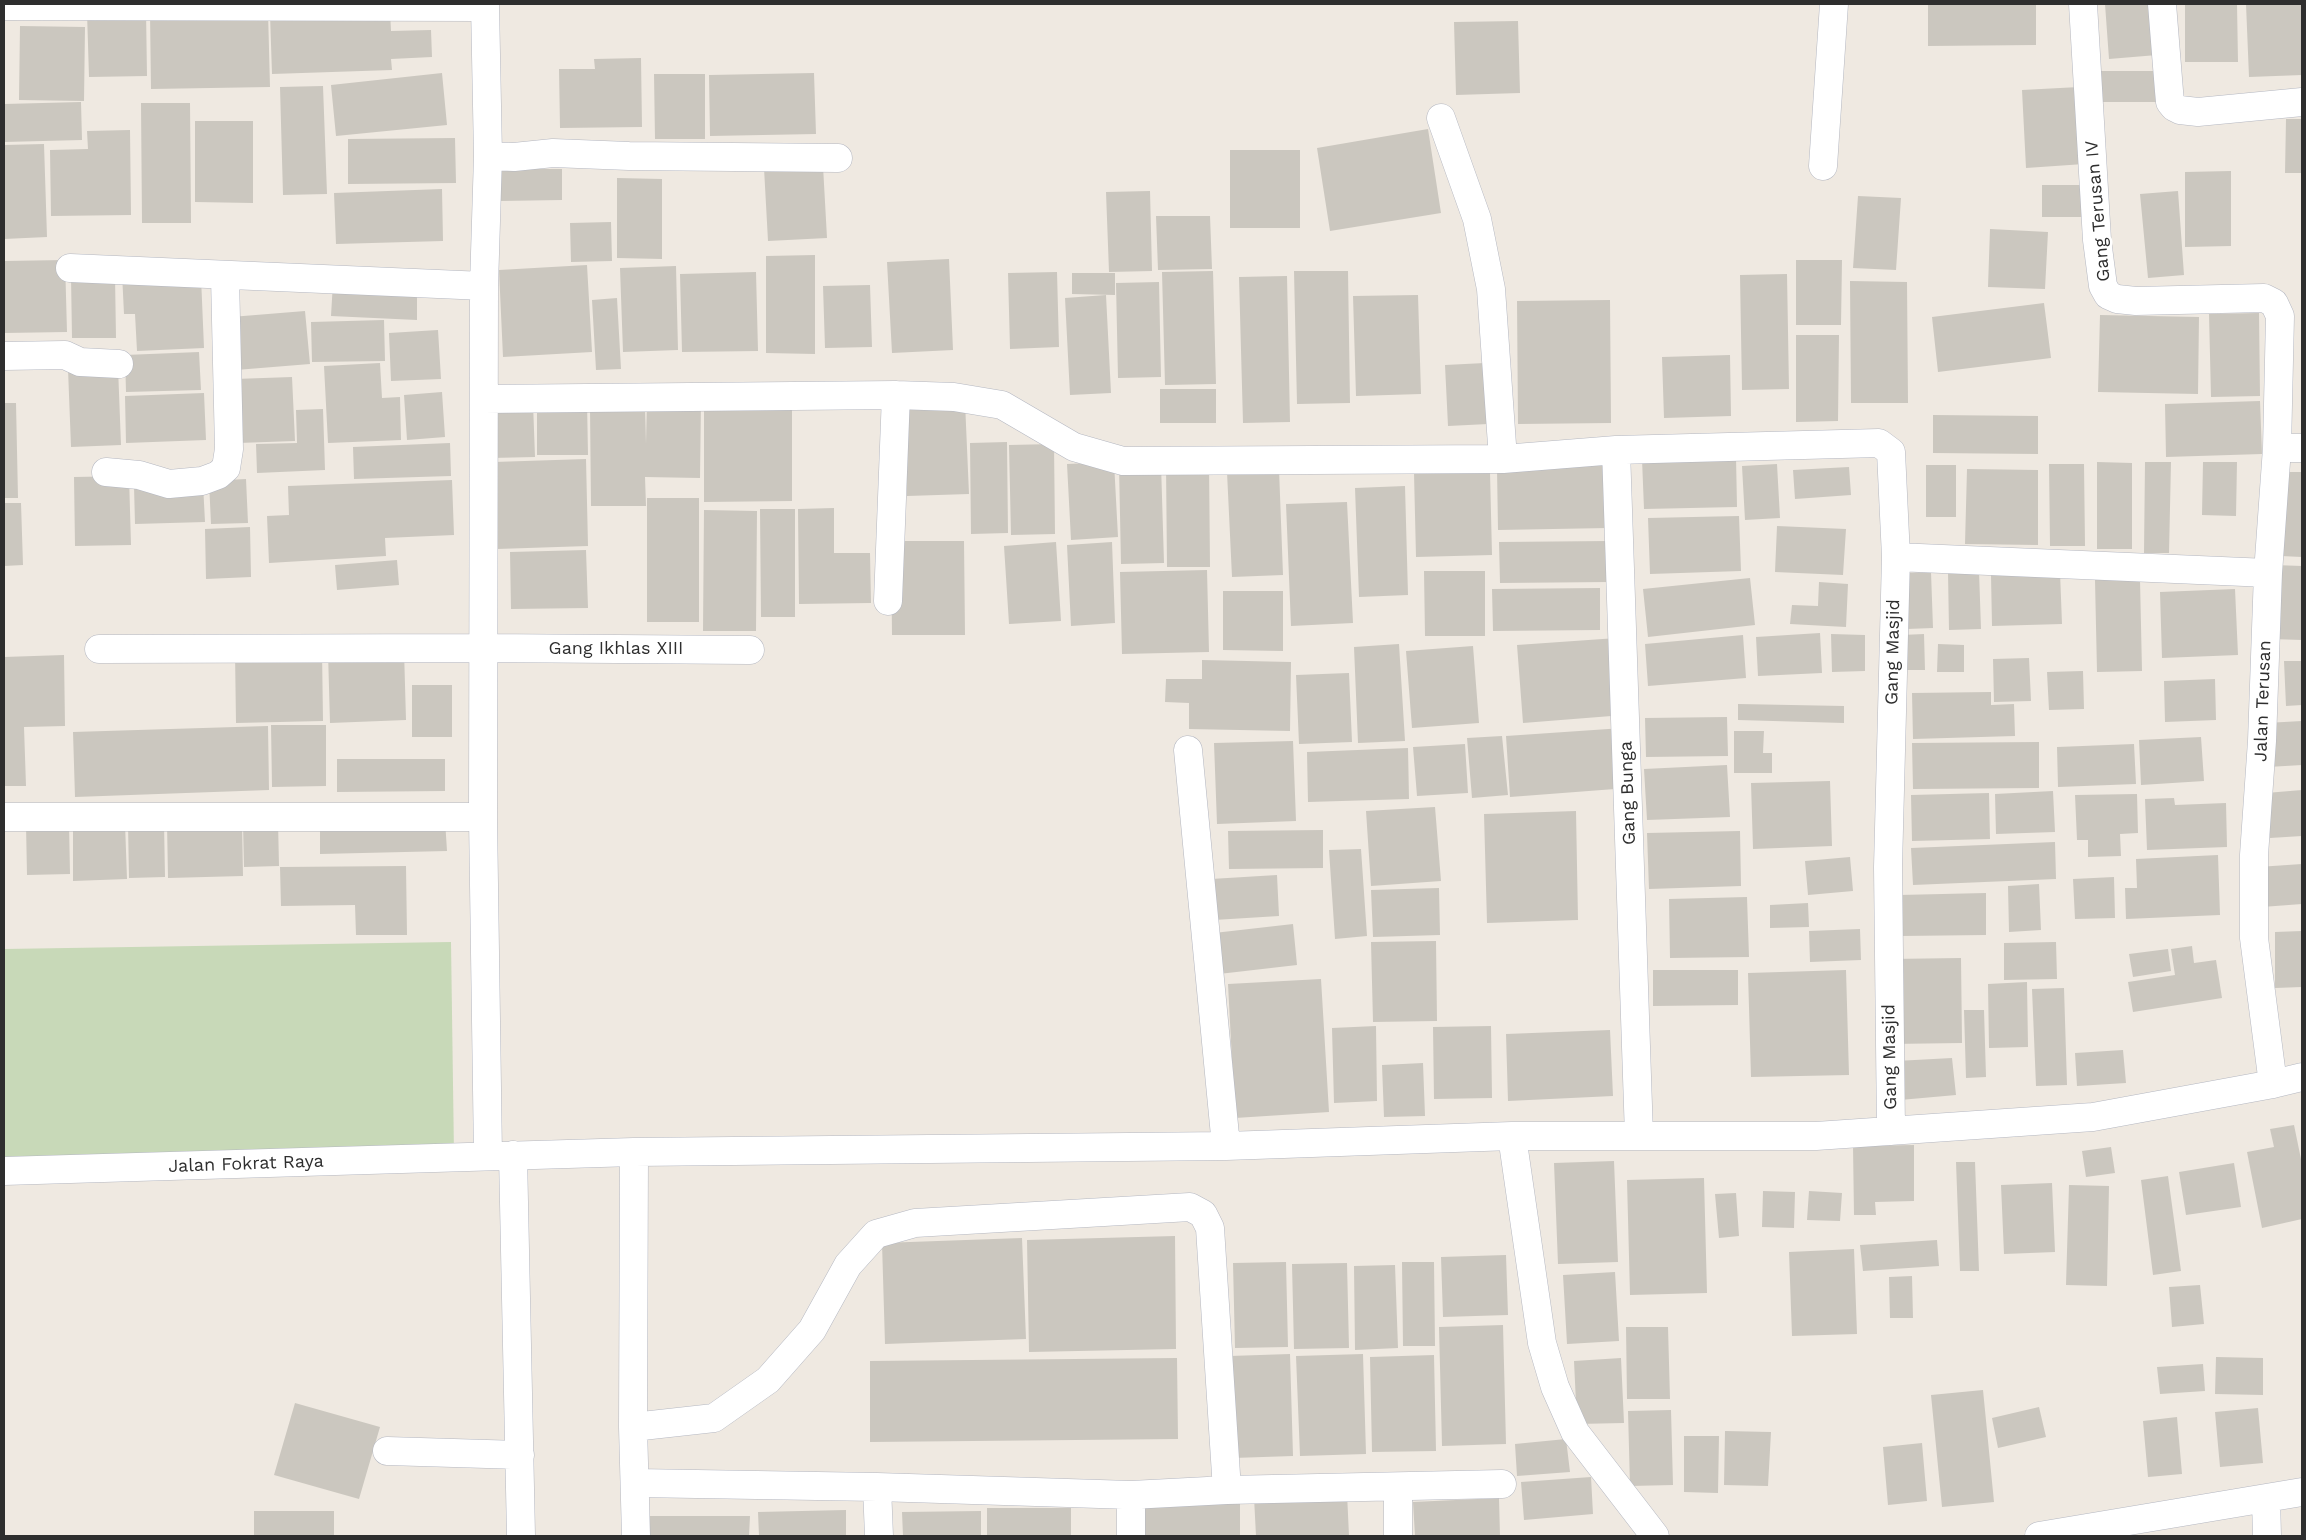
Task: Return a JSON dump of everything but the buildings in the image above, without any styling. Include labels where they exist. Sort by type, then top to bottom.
[{"type":"street","points":[[1823,166],[1834,4]]},
{"type":"street","name":"Gang Terusan IV","points":[[2083,4],[2097,240],[2103,286],[2108,296],[2136,301],[2264,298],[2274,303],[2280,316]]},
{"type":"street","points":[[2162,4],[2170,102],[2174,107],[2180,110],[2198,112],[2302,102]]},
{"type":"street","points":[[4,6],[485,6],[488,156],[484,286],[483,817],[500,1156],[520,1455],[521,1536]]},
{"type":"street","points":[[1441,118],[1478,219],[1491,289],[1503,459]]},
{"type":"street","points":[[488,156],[514,157],[553,153],[629,156],[838,158]]},
{"type":"street","points":[[70,268],[225,277],[484,286]]},
{"type":"street","points":[[106,472],[139,475],[170,484],[202,481],[218,475],[226,468],[229,449],[225,277]]},
{"type":"street","name":"Jalan Terusan","points":[[2273,1084],[2254,938],[2254,855],[2262,741],[2268,573],[2290,448],[2280,316]]},
{"type":"street","points":[[4,356],[65,355],[80,362],[120,364]]},
{"type":"street","points":[[888,601],[896,395]]},
{"type":"street","points":[[484,399],[896,395],[954,397],[1002,404],[1074,448],[1123,461],[1503,459],[1616,450]]},
{"type":"street","name":"Gang Masjid","points":[[1616,450],[1879,443],[1891,452],[1896,557],[1888,867],[1891,1131]]},
{"type":"street","name":"Gang Bunga","points":[[1616,450],[1639,1136]]},
{"type":"street","points":[[1896,557],[2268,573]]},
{"type":"street","name":"Gang Ikhlas XIII","points":[[99,650],[483,648],[750,650]]},
{"type":"street","points":[[1188,750],[1226,1146]]},
{"type":"street","points":[[4,817],[483,817]]},
{"type":"street","name":"Jalan Fokrat Raya","points":[[4,1172],[634,1152],[1226,1146],[1512,1136],[1816,1136],[2093,1117],[2302,1077]]},
{"type":"street","points":[[1512,1136],[1542,1344],[1555,1387],[1575,1432],[1655,1536]]},
{"type":"street","points":[[634,1152],[632,1427],[636,1483],[636,1536]]},
{"type":"street","points":[[632,1427],[714,1418],[768,1380],[812,1330],[848,1265],[876,1234],[915,1223],[1190,1207],[1204,1214],[1210,1228],[1226,1490]]},
{"type":"street","points":[[387,1451],[520,1455]]},
{"type":"street","points":[[636,1483],[877,1487],[1131,1495],[1226,1490],[1502,1484]]},
{"type":"street","points":[[877,1487],[879,1536]]},
{"type":"street","points":[[1398,1487],[1398,1536]]},
{"type":"street","points":[[2039,1536],[2302,1492]]},
{"type":"street","points":[[1131,1495],[1132,1536]]},
{"type":"street","points":[[2266,1499],[2267,1536]]},
{"type":"green space","points":[[451,942],[454,1155],[4,1163],[4,949]]}]
